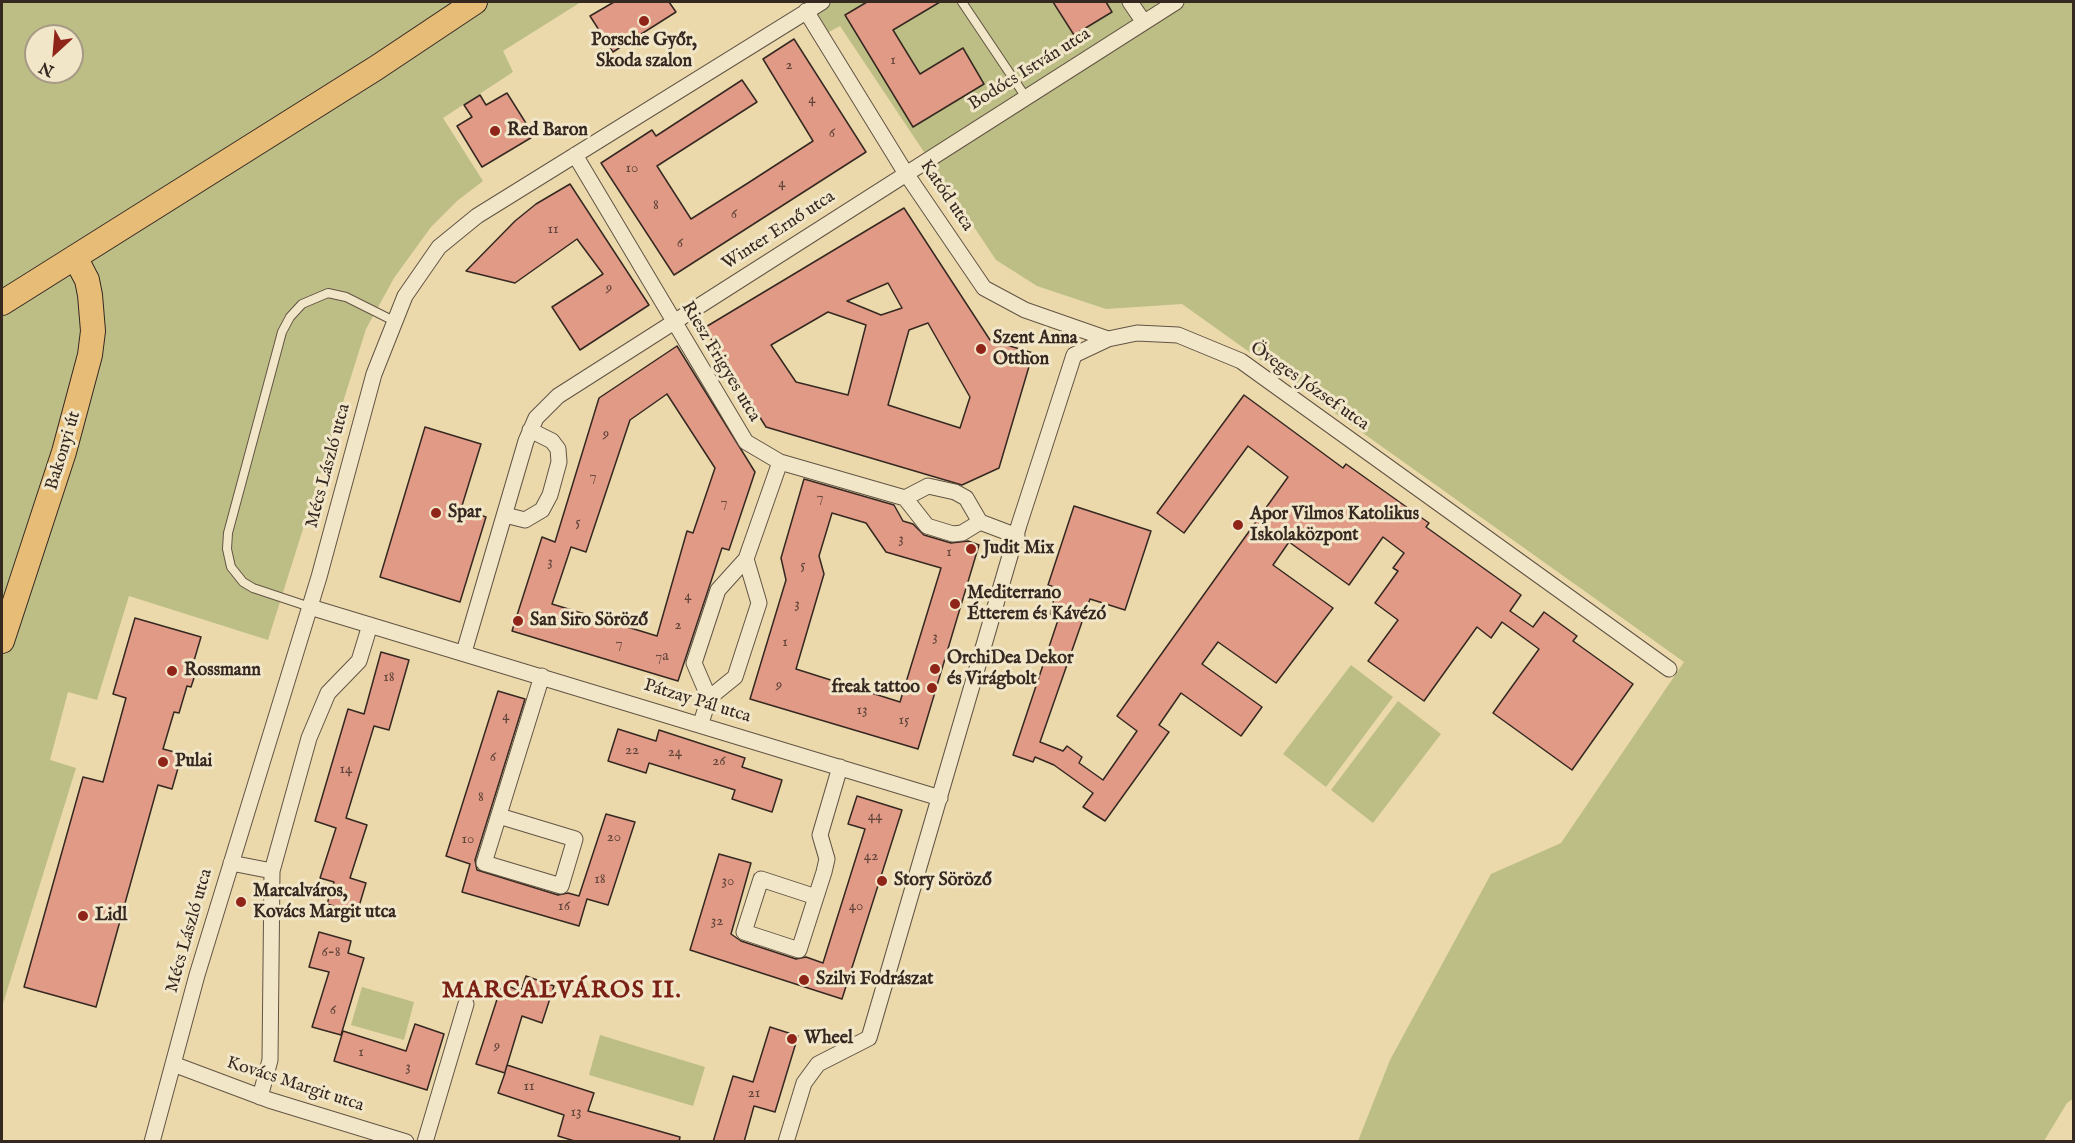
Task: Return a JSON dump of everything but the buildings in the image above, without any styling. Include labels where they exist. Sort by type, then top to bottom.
[{"type":"main road","points":[[2,303],[274,129],[376,68],[475,2]]},
{"type":"main road","name":"Bakonyi út","points":[[2,641],[64,452],[90,355],[93,331],[90,295],[87,280],[75,257]]},
{"type":"street","name":"Mécs László utca","points":[[152,1142],[231,863],[310,607],[374,374],[394,321],[416,279],[439,247],[477,216],[822,2]]},
{"type":"street","points":[[1130,2],[1143,21]]},
{"type":"street","name":"Bodócs István utca","points":[[905,172],[1176,2]]},
{"type":"street","name":"Katód utca","points":[[806,11],[905,172],[984,288],[1025,310],[1108,339]]},
{"type":"street","name":"Riesz Frigyes utca","points":[[575,155],[746,442],[780,462],[905,498]]},
{"type":"street","name":"Winter Ernő utca","points":[[530,430],[536,418],[558,396],[905,172]]},
{"type":"street","name":"Öveges József utca","points":[[940,798],[1017,536],[1074,355],[1108,339],[1137,333],[1178,335],[1241,361],[1669,669]]},
{"type":"street","points":[[464,652],[530,430],[552,441],[558,449],[559,462],[550,495],[542,510],[525,520],[505,515]]},
{"type":"street","points":[[709,698],[694,663],[718,590],[746,559],[780,462]]},
{"type":"street","points":[[980,522],[962,534],[953,534],[927,526],[905,498],[928,486],[956,492],[966,498],[980,522],[1017,536]]},
{"type":"street","points":[[701,723],[709,698],[735,676],[759,603],[746,559]]},
{"type":"street","name":"Pátzay Pál utca","points":[[310,607],[701,723],[940,798]]},
{"type":"street","points":[[260,1097],[270,1060],[272,871],[309,738],[328,693],[359,661],[370,625]]},
{"type":"street","points":[[499,816],[575,839],[561,886],[484,863],[542,676]]},
{"type":"street","points":[[816,897],[761,879],[744,932],[799,950],[816,897],[827,859],[820,835],[840,767]]},
{"type":"street","points":[[786,1142],[804,1083],[818,1064],[869,1038],[940,798]]},
{"type":"street","points":[[231,863],[272,871]]},
{"type":"street","points":[[425,1142],[466,1004]]},
{"type":"street","name":"Kovács Margit utca","points":[[173,1064],[260,1097],[406,1142]]},
{"type":"lane","points":[[962,2],[1025,96]]},
{"type":"lane","points":[[310,607],[253,588],[243,582],[231,567],[227,549],[228,533],[282,332],[290,317],[302,304],[328,293],[346,297],[394,321]]},
{"type":"green space","points":[[2,2],[581,2],[503,51],[513,72],[443,118],[483,181],[457,201],[431,227],[394,278],[366,329],[268,640],[129,596],[97,700],[68,692],[50,760],[76,768],[2,1007]]},
{"type":"green space","points":[[808,2],[2073,2],[2074,1098],[2067,1103],[2044,1141],[1358,1141],[1390,1060],[1491,874],[1561,843],[1684,662],[1182,304],[1106,309],[1037,286],[996,260],[840,26],[827,33]]},
{"type":"green space","points":[[1351,665],[1393,697],[1326,787],[1283,754]]},
{"type":"green space","points":[[1398,701],[1441,734],[1373,823],[1331,790]]},
{"type":"green space","points":[[362,987],[414,1002],[404,1040],[351,1025]]},
{"type":"green space","points":[[600,1035],[705,1067],[693,1106],[589,1075]]},
{"type":"place","name":"Porsche Győr, Skoda szalon","points":[[644,21]]},
{"type":"place","name":"Red Baron","points":[[495,131]]},
{"type":"place","name":"Szent Anna Otthon","points":[[981,349]]},
{"type":"place","name":"Spar","points":[[436,513]]},
{"type":"place","name":"Apor Vilmos Katolikus Iskolaközpont","points":[[1238,525]]},
{"type":"place","name":"Judit Mix","points":[[971,549]]},
{"type":"place","name":"Mediterrano Étterem és Kávézó","points":[[955,604]]},
{"type":"place","name":"San Siro Söröző","points":[[518,621]]},
{"type":"place","name":"OrchiDea Dekor és Virágbolt","points":[[935,669]]},
{"type":"place","name":"Rossmann","points":[[172,671]]},
{"type":"place","name":"freak tattoo","points":[[932,688]]},
{"type":"place","name":"Pulai","points":[[163,762]]},
{"type":"place","name":"Story Söröző","points":[[882,881]]},
{"type":"place","name":"Marcalváros, Kovács Margit utca","points":[[241,902]]},
{"type":"place","name":"Lidl","points":[[83,916]]},
{"type":"place","name":"Szilvi Fodrászat","points":[[804,980]]},
{"type":"place","name":"Wheel","points":[[792,1039]]},
{"type":"district","name":"MARCALVÁROS II.","points":[[562,992]]}]
